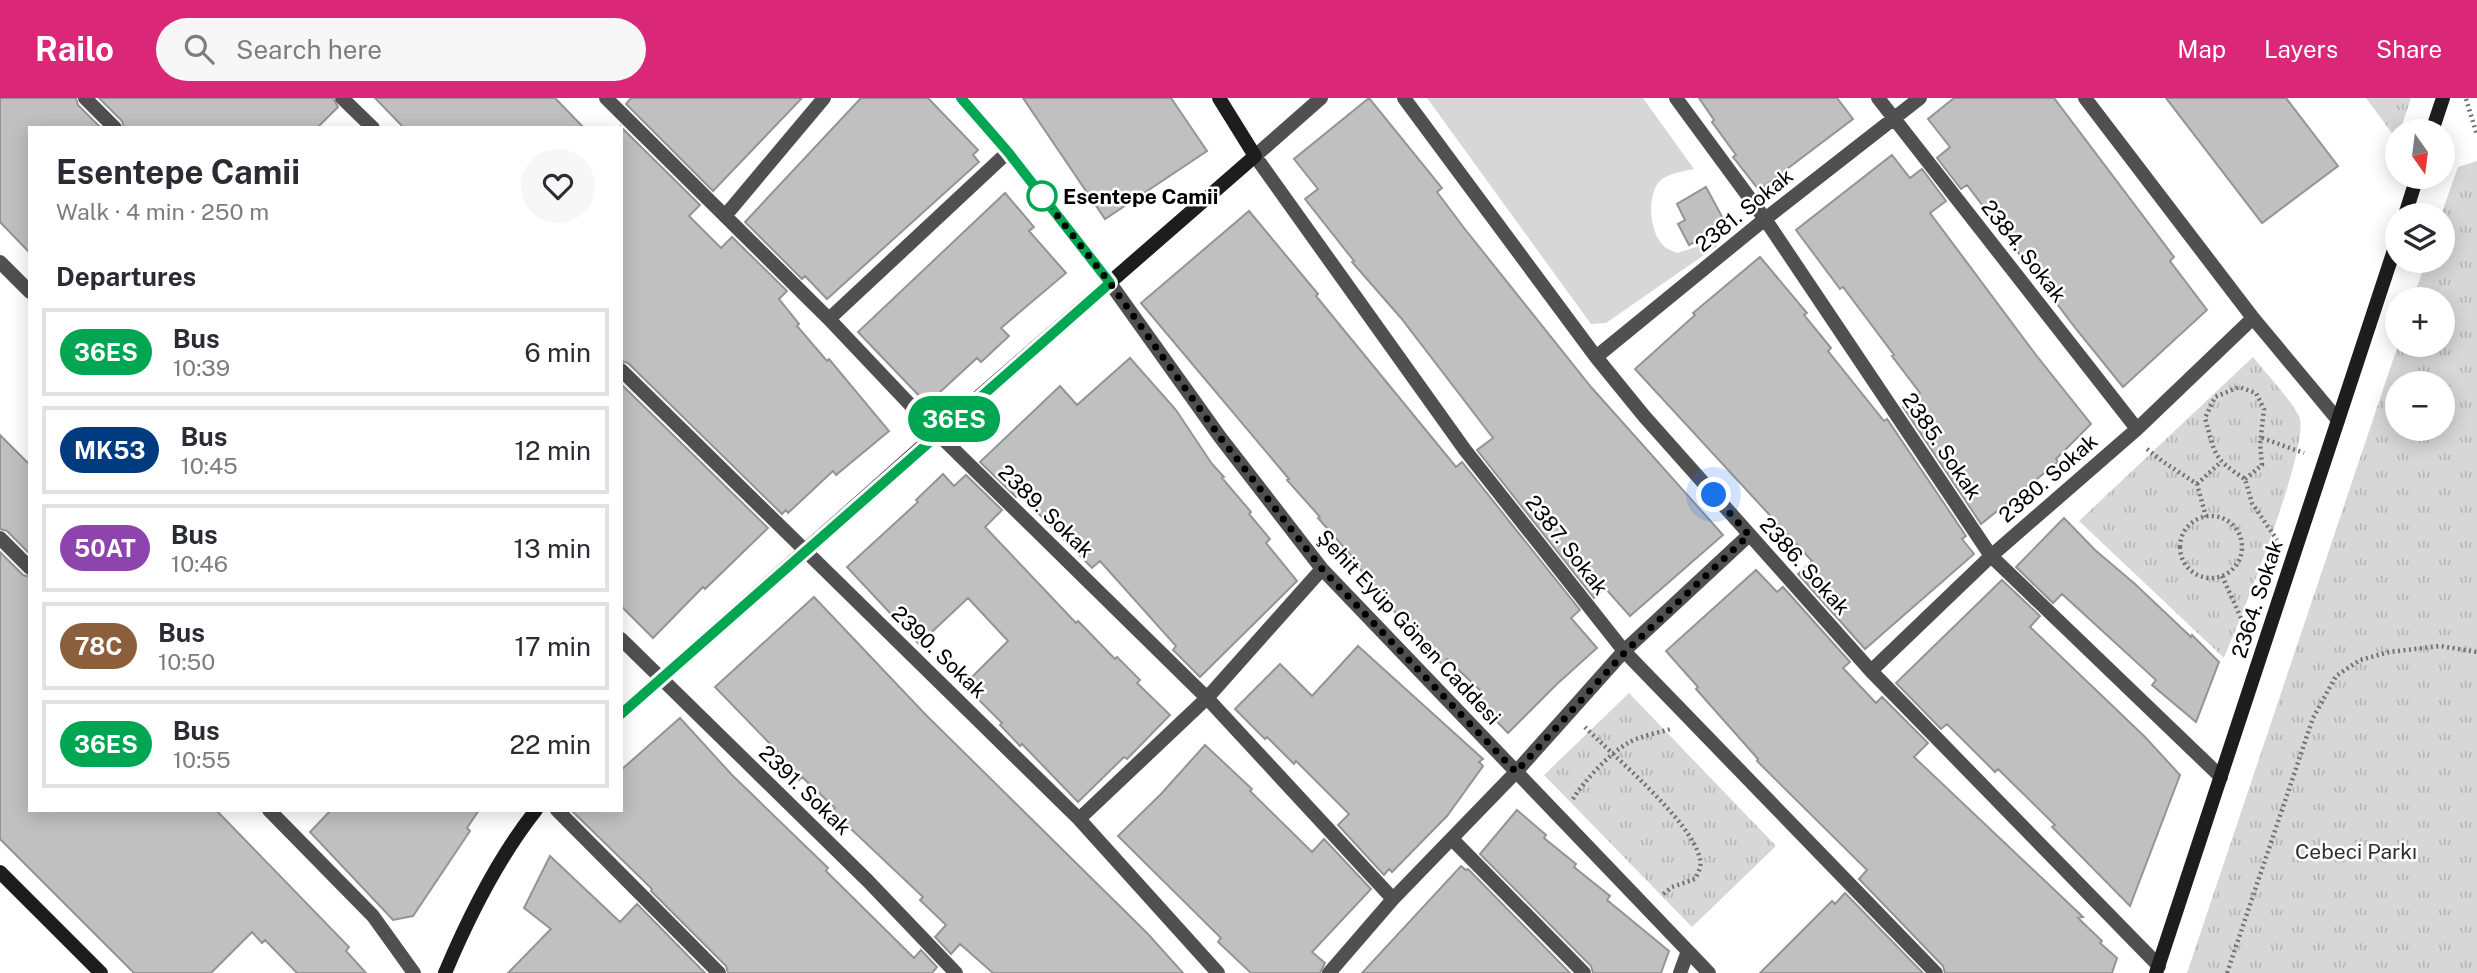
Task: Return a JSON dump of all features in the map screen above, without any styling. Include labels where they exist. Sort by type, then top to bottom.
[{"type":"main road","points":[[961,98],[1008,152],[1110,283]]},
{"type":"main road","name":"2387. Sokak","points":[[1219,98],[1255,156]]},
{"type":"main road","points":[[2436,119],[2443,98]]},
{"type":"main road","points":[[623,712],[937,433],[1255,156]]},
{"type":"main road","name":"2364. Sokak","points":[[2158,969],[2386,273]]},
{"type":"main road","points":[[445,973],[463,929],[518,833],[534,812]]},
{"type":"main road","points":[[0,872],[101,973]]},
{"type":"street","points":[[85,98],[113,126]]},
{"type":"street","points":[[342,98],[371,126]]},
{"type":"street","name":"2389. Sokak","points":[[606,98],[623,123],[724,216],[937,433],[1207,698],[1393,899]]},
{"type":"street","points":[[724,216],[824,98]]},
{"type":"street","points":[[1255,156],[1321,98]]},
{"type":"street","name":"2386. Sokak","points":[[1404,98],[1596,357],[1644,416],[1871,671],[2158,969]]},
{"type":"street","name":"2385. Sokak","points":[[1676,98],[1765,219],[1991,556],[2221,777]]},
{"type":"street","name":"2384. Sokak","points":[[1878,98],[2134,431]]},
{"type":"street","name":"2381. Sokak","points":[[1596,357],[1765,219],[1920,98]]},
{"type":"street","points":[[2085,98],[2253,318],[2338,420]]},
{"type":"street","points":[[829,320],[1008,152]]},
{"type":"street","name":"2387. Sokak","points":[[1255,156],[1465,450],[1625,652],[1936,973]]},
{"type":"street","points":[[0,262],[28,290]]},
{"type":"street","name":"Şehit Eyüp Gönen Caddesi","points":[[1110,283],[1220,437],[1322,569],[1709,973]]},
{"type":"street","name":"2380. Sokak","points":[[1871,671],[1991,556],[2134,431],[2253,318]]},
{"type":"street","name":"2390. Sokak","points":[[623,372],[1079,819],[1218,973]]},
{"type":"street","points":[[1329,973],[1393,899],[1516,772],[1625,652],[1749,535]]},
{"type":"street","points":[[0,538],[28,566]]},
{"type":"street","points":[[1079,819],[1207,698],[1322,569]]},
{"type":"street","name":"2391. Sokak","points":[[623,641],[868,881],[956,973]]},
{"type":"street","points":[[271,812],[373,916],[414,973]]},
{"type":"street","points":[[559,812],[719,973]]},
{"type":"street","points":[[1452,839],[1584,973]]},
{"type":"street","points":[[1680,973],[1688,951]]},
{"type":"path","points":[[2466,98],[2477,135]]},
{"type":"path","points":[[2245,479],[2262,465],[2264,409],[2256,393],[2239,387],[2215,397],[2205,418],[2215,453],[2221,462],[2245,479],[2252,503],[2292,561]]},
{"type":"path","points":[[2134,431],[2162,461],[2197,484],[2206,517]]},
{"type":"path","points":[[2262,438],[2325,460]]},
{"type":"path","points":[[2197,484],[2221,462]]},
{"type":"path","points":[[2206,517],[2225,520],[2233,525],[2242,543],[2238,562],[2222,576],[2203,577],[2193,573],[2181,557],[2182,536],[2196,520],[2206,517]]},
{"type":"path","points":[[2222,576],[2259,659]]},
{"type":"path","points":[[2227,973],[2312,718],[2336,676],[2360,660],[2389,652],[2440,646],[2477,652]]},
{"type":"path","points":[[1570,711],[1671,812],[1692,840],[1701,860],[1695,879],[1672,887],[1647,908]]},
{"type":"path","points":[[1560,818],[1580,787],[1630,742],[1696,725]]},
{"type":"green space","points":[[1427,98],[1643,98],[1694,169],[1669,175],[1657,185],[1653,193],[1651,212],[1658,239],[1666,248],[1677,253],[1715,241],[1717,246],[1606,323],[1591,324]]},
{"type":"green space","points":[[2366,98],[2411,98],[2404,119],[2385,119],[2385,124]]},
{"type":"green space","name":"Cebeci Parkı","points":[[2477,161],[2477,973],[2187,973],[2385,384],[2385,441],[2455,441],[2455,371],[2389,371],[2394,357],[2455,357],[2455,287],[2417,287],[2422,273],[2455,273],[2455,203],[2445,203],[2450,189],[2455,189],[2458,167]]},
{"type":"green space","points":[[2253,357],[2295,409],[2299,416],[2300,433],[2295,460],[2272,534],[2224,658],[2079,521]]},
{"type":"green space","points":[[1629,693],[1776,846],[1692,927],[1544,775]]},
{"type":"building","points":[[0,98],[76,98],[78,105],[99,126],[28,126],[28,251],[0,222]]},
{"type":"building","points":[[99,98],[333,98],[338,107],[319,126],[123,126],[122,121]]},
{"type":"building","points":[[375,98],[555,98],[582,126],[402,126]]},
{"type":"building","points":[[631,98],[802,98],[713,191],[626,104]]},
{"type":"building","points":[[861,98],[928,98],[978,150],[973,155],[979,162],[827,299],[805,276],[802,279],[745,222]]},
{"type":"building","name":"Esentepe Camii","points":[[1023,98],[1171,98],[1207,151],[1105,219]]},
{"type":"building","points":[[1369,98],[1442,188],[1437,192],[1464,228],[1591,387],[1723,535],[1630,616],[1605,588],[1594,598],[1477,450],[1493,438],[1305,199],[1318,189],[1294,159]]},
{"type":"building","points":[[1699,98],[1837,98],[1853,119],[1759,190],[1733,157],[1736,155],[1712,122],[1714,120]]},
{"type":"building","points":[[1954,98],[2054,98],[2174,257],[2170,261],[2207,310],[2123,387],[1967,185],[1961,189],[1937,158],[1950,147],[1928,119]]},
{"type":"building","points":[[2166,98],[2286,98],[2338,166],[2262,223]]},
{"type":"building","points":[[623,129],[700,205],[689,216],[721,248],[732,237],[787,291],[779,299],[799,324],[797,326],[827,361],[829,359],[889,431],[836,475],[833,471],[788,513],[786,510],[782,514],[628,363],[623,362]]},
{"type":"building","points":[[1892,155],[1910,178],[1922,169],[1946,201],[1930,213],[2091,424],[2056,459],[2058,462],[1981,524],[1903,407],[1920,393],[1843,287],[1840,289],[1796,230]]},
{"type":"building","points":[[1706,187],[1726,224],[1689,245],[1678,224],[1685,220],[1677,204]]},
{"type":"building","points":[[1005,193],[1034,227],[1029,231],[1066,273],[1001,328],[1009,336],[981,362],[977,358],[927,404],[858,332]]},
{"type":"building","points":[[1249,211],[1456,467],[1462,462],[1580,610],[1571,618],[1597,648],[1508,733],[1475,699],[1482,692],[1447,659],[1442,664],[1394,611],[1356,561],[1287,480],[1289,479],[1141,303]]},
{"type":"building","points":[[1760,257],[1807,313],[1804,315],[1831,348],[1828,351],[1884,421],[1887,419],[1966,536],[1962,539],[1974,554],[1865,649],[1798,574],[1812,561],[1635,369],[1695,315],[1693,313]]},
{"type":"building","points":[[1130,358],[1176,410],[1212,464],[1224,477],[1222,478],[1270,539],[1266,543],[1297,581],[1200,677],[1173,650],[1176,646],[1100,561],[1092,568],[1019,494],[1016,497],[980,462],[1060,386],[1077,405]]},
{"type":"building","points":[[623,386],[768,528],[705,589],[703,587],[653,638],[623,608]]},
{"type":"building","points":[[0,435],[28,463],[28,552],[7,531],[0,529]]},
{"type":"building","points":[[943,474],[954,486],[966,475],[1002,510],[985,527],[1076,623],[1078,621],[1140,680],[1137,683],[1170,715],[1127,759],[1124,757],[1078,802],[1022,744],[1020,746],[1000,725],[1002,723],[964,685],[1008,641],[968,598],[919,644],[847,567],[918,502],[916,500]]},
{"type":"building","points":[[2064,518],[2095,550],[2219,662],[2196,722],[2152,685],[2156,680],[2062,594],[2053,603],[2016,567]]},
{"type":"building","points":[[0,552],[23,575],[28,576],[28,812],[218,812],[349,947],[346,951],[366,973],[297,973],[265,940],[262,943],[252,932],[211,973],[134,973],[0,839]]},
{"type":"building","points":[[1756,570],[1777,592],[1783,587],[1850,662],[1843,668],[1876,703],[1882,697],[1928,743],[1914,757],[2083,917],[2078,918],[2117,958],[2112,973],[1945,973],[1943,966],[1859,879],[1867,870],[1757,761],[1666,651]]},
{"type":"building","points":[[2002,580],[2040,616],[2030,627],[2145,737],[2180,775],[2130,906],[2052,827],[2055,825],[1998,769],[1995,772],[1947,724],[1941,729],[1896,683]]},
{"type":"building","points":[[814,597],[925,714],[1148,934],[1183,973],[993,973],[960,944],[951,954],[935,937],[946,925],[920,900],[923,897],[832,811],[835,808],[802,777],[799,780],[772,755],[777,751],[715,687]]},
{"type":"building","points":[[1358,646],[1483,759],[1479,762],[1483,766],[1447,816],[1392,872],[1389,869],[1384,875],[1338,825],[1349,814],[1296,761],[1294,764],[1235,709],[1280,664],[1312,696]]},
{"type":"building","points":[[680,718],[732,775],[828,868],[826,871],[914,958],[921,950],[937,967],[932,973],[728,973],[726,966],[651,891],[652,889],[573,812],[623,812],[623,768]]},
{"type":"building","points":[[1205,745],[1252,789],[1250,791],[1312,852],[1324,839],[1371,889],[1312,952],[1325,963],[1320,973],[1251,973],[1218,942],[1221,938],[1118,836]]},
{"type":"building","points":[[1517,810],[1546,835],[1544,838],[1576,864],[1574,867],[1610,896],[1607,900],[1669,951],[1661,973],[1593,973],[1591,966],[1480,854]]},
{"type":"building","points":[[329,812],[478,812],[467,828],[470,831],[413,916],[393,920],[310,832]]},
{"type":"building","points":[[550,856],[620,922],[637,904],[705,973],[508,973],[551,929],[524,908]]},
{"type":"building","points":[[1461,866],[1468,869],[1570,973],[1362,973]]},
{"type":"building","points":[[1845,893],[1923,973],[1760,973],[1832,901],[1835,904]]},
{"type":"bus line","name":"36ES","points":[[623,712],[1110,283],[1008,152],[961,98]]},
{"type":"place","name":"Esentepe Camii","points":[[1042,196]]},
{"type":"route","points":[[1042,196],[1110,283],[1220,437],[1322,569],[1516,772],[1625,652],[1749,535],[1714,495]]}]
